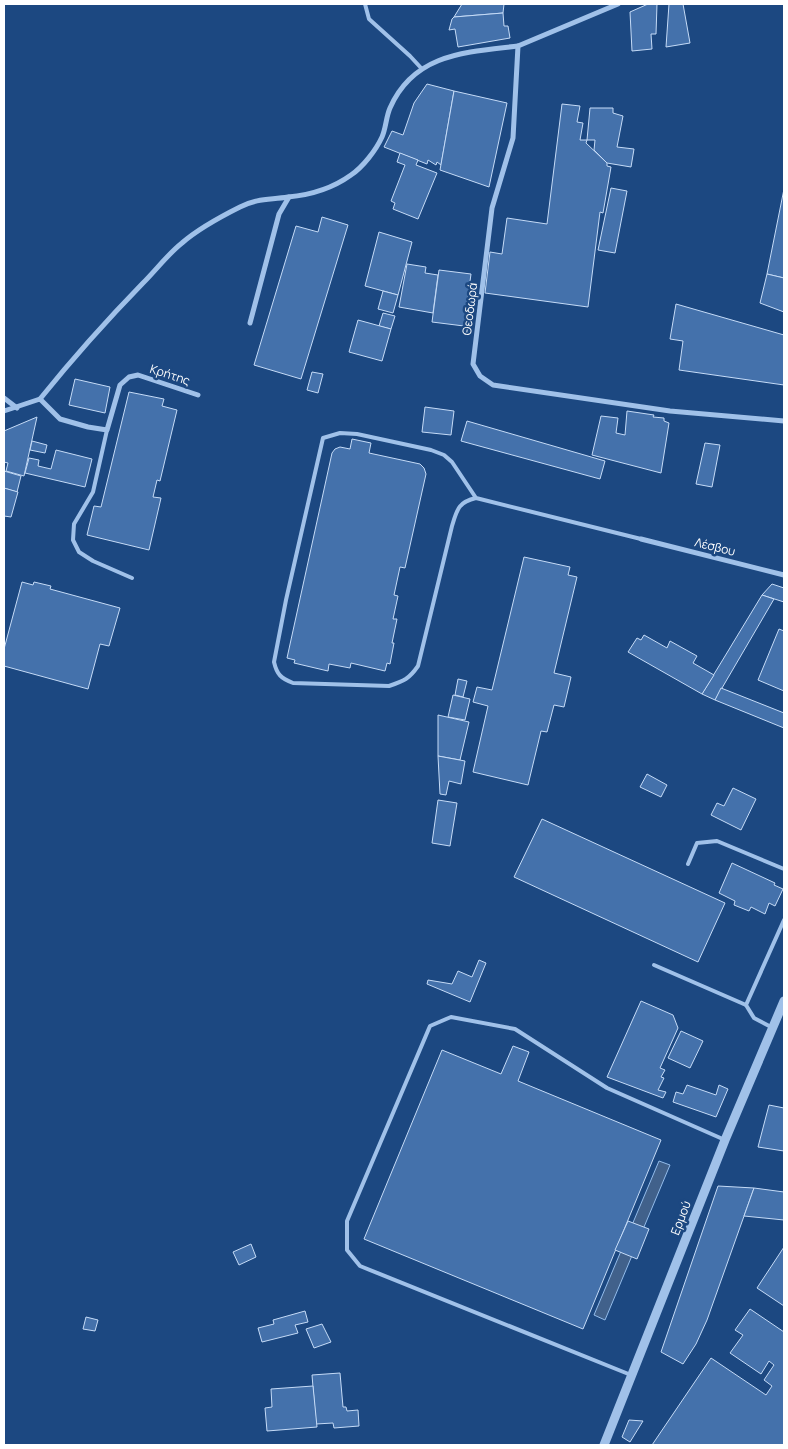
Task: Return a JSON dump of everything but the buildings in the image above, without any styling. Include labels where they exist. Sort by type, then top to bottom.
[{"type":"street","points":[[4,411],[40,399],[76,354],[114,312],[183,242],[241,206],[260,199],[289,197],[330,188],[352,174],[365,162],[382,137],[390,108],[400,91],[422,69],[443,58],[457,54],[518,46],[618,4]]},
{"type":"street","name":"Θεοδωρά","points":[[518,46],[513,138],[492,208],[474,354],[473,364],[480,376],[493,385],[670,411],[784,421]]},
{"type":"street","points":[[250,324],[279,214],[289,197]]},
{"type":"street","name":"Κρήτης","points":[[107,430],[120,385],[129,377],[138,375],[198,395]]},
{"type":"street","points":[[4,398],[17,408]]},
{"type":"street","points":[[40,399],[60,418],[88,427],[107,430]]},
{"type":"street","name":"Λέσβου","points":[[641,539],[784,575]]},
{"type":"street","name":"Ερμού","points":[[604,1445],[633,1376],[725,1140],[784,1001]]},
{"type":"lane","points":[[365,4],[369,19],[422,69]]},
{"type":"lane","points":[[107,430],[93,492],[74,524],[73,540],[79,552],[93,561],[132,578]]},
{"type":"lane","points":[[476,498],[452,462],[444,455],[431,450],[357,434],[340,433],[323,438],[274,662],[276,672],[280,678],[293,683],[389,686],[410,677],[418,666],[452,526],[458,508],[468,500],[476,498],[641,539]]},
{"type":"lane","points":[[688,864],[697,843],[717,841],[784,869]]},
{"type":"lane","points":[[746,1005],[784,920]]},
{"type":"lane","points":[[654,964],[746,1005],[754,1018],[773,1028]]},
{"type":"lane","points":[[633,1376],[360,1266],[347,1250],[348,1221],[430,1026],[451,1017],[515,1029],[607,1088],[725,1140]]},
{"type":"water","points":[[659,1161],[670,1165],[605,1320],[594,1315]]}]
